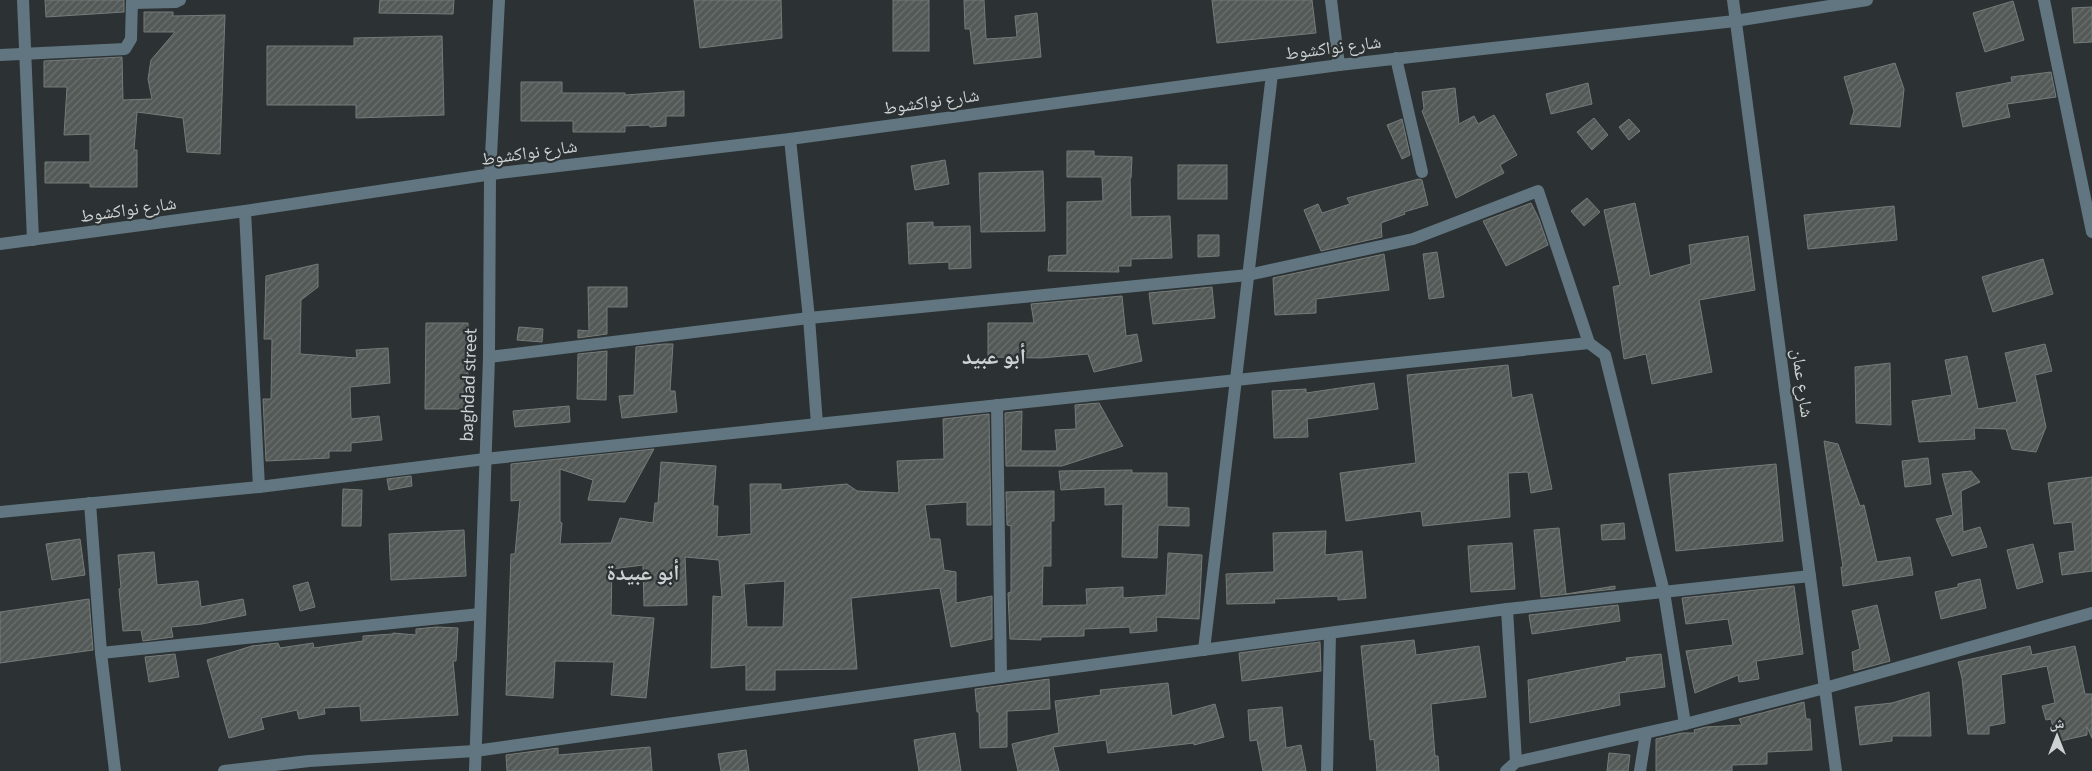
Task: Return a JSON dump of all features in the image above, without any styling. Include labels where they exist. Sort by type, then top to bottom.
[{"type":"street","points":[[23,0],[33,240]]},
{"type":"street","points":[[0,55],[125,48],[131,38],[132,1],[176,2],[180,0]]},
{"type":"street","name":"baghdad street","points":[[475,771],[489,357],[490,175],[499,0]]},
{"type":"street","points":[[1331,0],[1339,65]]},
{"type":"street","name":"شارع عمان","points":[[1733,0],[1836,771]]},
{"type":"street","name":"شارع نواكشوط","points":[[0,244],[245,211],[499,173],[790,139],[1339,65],[1736,21],[1868,0]]},
{"type":"street","points":[[2044,0],[2092,232]]},
{"type":"street","points":[[1396,58],[1422,172]]},
{"type":"street","points":[[1204,650],[1272,74]]},
{"type":"street","points":[[790,139],[809,318],[817,424]]},
{"type":"street","points":[[489,357],[809,318],[1248,275],[1413,239],[1538,191],[1589,343],[1605,355],[1664,592],[1685,724]]},
{"type":"street","points":[[245,211],[259,487]]},
{"type":"street","points":[[0,512],[259,487],[485,459],[1589,343]]},
{"type":"street","points":[[997,406],[1001,677]]},
{"type":"street","points":[[90,503],[101,652],[115,771]]},
{"type":"street","points":[[224,771],[309,766],[475,751],[1001,677],[1508,609],[1810,576]]},
{"type":"street","points":[[1508,609],[1516,762]]},
{"type":"street","points":[[1506,771],[1516,762],[1685,724],[1825,688],[2092,613]]},
{"type":"street","points":[[101,652],[480,614]]},
{"type":"street","points":[[1327,771],[1330,633]]},
{"type":"street","points":[[1640,771],[1646,733]]},
{"type":"building","points":[[45,0],[124,0],[124,12],[46,17]]},
{"type":"building","points":[[380,0],[454,0],[453,14],[379,13]]},
{"type":"building","points":[[694,0],[781,0],[782,38],[700,48]]},
{"type":"building","points":[[893,0],[929,0],[929,51],[893,51]]},
{"type":"building","points":[[964,0],[984,0],[986,39],[1017,37],[1015,16],[1037,13],[1041,57],[974,64],[970,29],[965,29]]},
{"type":"building","points":[[1212,0],[1312,0],[1316,33],[1217,43]]},
{"type":"building","points":[[2013,1],[2024,40],[1985,52],[1973,13]]},
{"type":"building","points":[[2092,7],[2092,42],[2074,43],[2072,8]]},
{"type":"building","points":[[144,12],[173,12],[173,16],[225,15],[220,154],[187,152],[183,118],[137,112],[134,150],[137,150],[137,187],[90,187],[90,183],[45,183],[45,162],[90,162],[90,134],[64,135],[67,87],[44,87],[44,61],[122,57],[123,100],[152,99],[148,79],[151,60],[175,32],[144,32]]},
{"type":"building","points":[[442,36],[444,115],[356,118],[356,105],[267,105],[267,46],[354,46],[354,38]]},
{"type":"building","points":[[1895,63],[1904,89],[1900,127],[1850,124],[1854,111],[1844,77]]},
{"type":"building","points":[[2051,72],[2056,97],[2007,104],[2010,117],[1963,127],[1956,93],[2012,82],[2011,77]]},
{"type":"building","points":[[521,82],[562,82],[562,93],[625,93],[625,95],[684,91],[684,116],[666,116],[666,126],[625,126],[625,132],[573,132],[573,121],[521,121]]},
{"type":"building","points":[[1588,83],[1592,104],[1551,114],[1546,94]]},
{"type":"building","points":[[1455,88],[1459,124],[1474,116],[1478,124],[1494,115],[1517,155],[1500,165],[1504,173],[1456,198],[1422,111],[1424,109],[1422,92]]},
{"type":"building","points":[[1594,118],[1608,135],[1592,150],[1577,132]]},
{"type":"building","points":[[1402,119],[1410,155],[1402,159],[1387,125]]},
{"type":"building","points":[[1629,119],[1640,131],[1629,140],[1619,127]]},
{"type":"building","points":[[1067,151],[1094,151],[1094,156],[1132,157],[1130,178],[1131,217],[1170,216],[1172,258],[1131,259],[1131,266],[1118,266],[1119,272],[1048,271],[1049,256],[1067,255],[1067,202],[1103,201],[1102,177],[1067,177]]},
{"type":"building","points":[[945,160],[949,184],[915,190],[911,166]]},
{"type":"building","points":[[1178,165],[1227,165],[1227,199],[1178,199]]},
{"type":"building","points":[[1043,171],[1045,231],[981,232],[979,173]]},
{"type":"building","points":[[1419,179],[1422,180],[1428,205],[1404,212],[1405,214],[1381,223],[1382,237],[1321,251],[1304,210],[1318,204],[1322,213],[1350,204],[1347,198]]},
{"type":"building","points":[[1587,198],[1600,212],[1584,226],[1571,211]]},
{"type":"building","points":[[1531,203],[1548,245],[1506,266],[1483,221]]},
{"type":"building","points":[[1635,203],[1650,276],[1691,264],[1689,245],[1748,236],[1755,290],[1699,300],[1712,372],[1652,384],[1646,354],[1624,359],[1613,287],[1620,285],[1604,210]]},
{"type":"building","points":[[1894,206],[1897,240],[1808,249],[1804,215]]},
{"type":"building","points":[[933,222],[933,227],[970,226],[971,268],[949,269],[949,262],[909,264],[907,223]]},
{"type":"building","points":[[1198,235],[1219,235],[1219,256],[1198,257]]},
{"type":"building","points":[[1437,252],[1444,297],[1429,299],[1423,254]]},
{"type":"building","points":[[1384,254],[1389,290],[1316,299],[1316,313],[1275,315],[1273,278]]},
{"type":"building","points":[[2043,259],[2053,294],[1993,312],[1982,277]]},
{"type":"building","points":[[318,264],[318,287],[301,300],[300,354],[357,358],[356,350],[388,348],[390,383],[350,387],[351,419],[379,416],[382,440],[351,443],[351,451],[329,451],[329,458],[266,461],[263,399],[271,399],[272,339],[264,339],[266,276]]},
{"type":"building","points":[[588,287],[627,287],[627,307],[607,307],[607,334],[578,338],[578,330],[589,331]]},
{"type":"building","points":[[1212,287],[1215,318],[1153,324],[1149,293]]},
{"type":"building","points":[[1122,296],[1126,336],[1137,334],[1142,361],[1094,372],[1088,354],[1040,358],[988,357],[988,323],[1034,323],[1031,304]]},
{"type":"building","points":[[426,323],[468,323],[468,409],[425,409]]},
{"type":"building","points":[[519,327],[543,329],[542,342],[517,340]]},
{"type":"building","points":[[673,344],[670,391],[675,391],[677,412],[622,418],[619,396],[634,395],[636,347]]},
{"type":"building","points":[[2045,344],[2052,371],[2035,375],[2046,427],[2036,452],[2012,449],[2006,429],[1974,428],[1975,439],[1919,442],[1912,401],[1952,395],[1945,360],[1967,356],[1978,409],[2017,402],[2005,353]]},
{"type":"building","points":[[607,351],[606,400],[577,399],[578,354]]},
{"type":"building","points":[[1890,363],[1891,425],[1856,423],[1855,367]]},
{"type":"building","points":[[1508,365],[1512,398],[1532,394],[1552,489],[1531,493],[1528,472],[1508,473],[1510,517],[1423,526],[1421,511],[1346,521],[1340,473],[1416,463],[1407,375]]},
{"type":"building","points":[[1374,383],[1378,409],[1307,419],[1308,437],[1274,438],[1272,391],[1306,389],[1306,393]]},
{"type":"building","points":[[1099,403],[1123,446],[1062,466],[1006,466],[1005,413],[1022,411],[1021,451],[1057,451],[1055,430],[1076,429],[1075,405]]},
{"type":"building","points":[[569,406],[570,422],[515,427],[513,411]]},
{"type":"building","points":[[989,414],[991,525],[967,525],[967,502],[925,505],[930,539],[940,539],[944,570],[956,572],[956,603],[992,596],[992,639],[951,647],[940,588],[851,598],[857,669],[775,670],[775,690],[746,690],[746,665],[711,668],[713,596],[722,597],[719,560],[685,557],[687,605],[644,606],[643,565],[612,569],[611,615],[654,618],[646,698],[611,695],[614,662],[555,661],[553,698],[506,695],[511,554],[515,554],[520,500],[511,501],[511,464],[654,449],[625,502],[588,500],[593,480],[560,469],[560,522],[562,523],[560,544],[611,543],[620,518],[653,523],[655,503],[658,503],[661,462],[716,466],[713,506],[718,506],[717,537],[751,534],[750,484],[781,484],[781,490],[847,484],[857,491],[899,493],[897,461],[944,459],[943,419]],"holes":[[[785,581],[783,627],[747,627],[744,584]]]},
{"type":"building","points":[[1824,441],[1838,444],[1860,506],[1864,505],[1877,562],[1910,557],[1913,575],[1843,586],[1841,567],[1843,567]]},
{"type":"building","points":[[1928,458],[1931,484],[1905,487],[1902,461]]},
{"type":"building","points":[[1776,464],[1783,541],[1676,551],[1669,474]]},
{"type":"building","points":[[1132,470],[1132,473],[1167,473],[1167,507],[1189,508],[1189,526],[1158,525],[1157,558],[1122,557],[1123,504],[1105,505],[1105,487],[1061,490],[1059,471]]},
{"type":"building","points":[[1971,471],[1980,482],[1961,491],[1963,532],[1980,527],[1987,547],[1952,556],[1936,519],[1953,515],[1942,474]]},
{"type":"building","points":[[411,476],[412,486],[389,490],[387,479]]},
{"type":"building","points":[[2092,477],[2092,571],[2062,575],[2059,553],[2075,551],[2072,522],[2054,524],[2048,483]]},
{"type":"building","points":[[343,489],[362,490],[361,526],[342,526]]},
{"type":"building","points":[[1054,491],[1054,521],[1051,521],[1051,566],[1043,566],[1042,606],[1087,605],[1086,589],[1123,587],[1123,598],[1166,595],[1168,553],[1202,555],[1199,619],[1156,617],[1157,631],[1130,633],[1130,627],[1084,629],[1084,636],[1041,637],[1041,640],[1010,639],[1008,593],[1011,592],[1011,526],[1007,525],[1006,492]]},
{"type":"building","points":[[1624,523],[1625,539],[1602,540],[1601,525]]},
{"type":"building","points":[[1559,528],[1566,594],[1615,586],[1615,589],[1541,597],[1534,530]]},
{"type":"building","points":[[464,530],[466,576],[391,580],[389,534]]},
{"type":"building","points":[[1326,531],[1325,555],[1362,551],[1366,598],[1338,600],[1338,596],[1274,599],[1275,603],[1227,604],[1226,574],[1274,572],[1273,533]]},
{"type":"building","points":[[80,539],[85,575],[52,580],[46,544]]},
{"type":"building","points":[[1512,543],[1515,589],[1471,592],[1468,546]]},
{"type":"building","points":[[2033,544],[2043,582],[2017,589],[2007,550]]},
{"type":"building","points":[[154,552],[157,585],[198,581],[201,607],[243,599],[246,615],[202,624],[171,627],[173,637],[143,641],[141,630],[123,631],[118,555]]},
{"type":"building","points":[[1980,579],[1986,608],[1941,619],[1935,592],[1958,587],[1958,584]]},
{"type":"building","points":[[308,582],[315,607],[300,611],[293,586]]},
{"type":"building","points":[[1794,586],[1803,654],[1756,661],[1759,679],[1739,682],[1738,675],[1695,693],[1686,651],[1733,645],[1728,619],[1686,624],[1682,598]]},
{"type":"building","points":[[89,599],[93,650],[0,663],[0,612]]},
{"type":"building","points":[[1618,605],[1620,621],[1532,634],[1529,615]]},
{"type":"building","points":[[1877,605],[1890,661],[1854,671],[1852,652],[1860,649],[1852,611]]},
{"type":"building","points":[[458,628],[456,661],[453,661],[458,715],[361,721],[360,706],[324,708],[325,714],[299,719],[297,710],[261,718],[264,729],[229,738],[207,660],[252,646],[278,643],[280,648],[313,643],[314,648],[363,641],[363,636],[393,633],[416,635],[416,629]]},
{"type":"building","points":[[1414,640],[1416,655],[1479,646],[1486,697],[1431,704],[1435,756],[1438,756],[1439,771],[1377,771],[1374,739],[1370,740],[1361,646]]},
{"type":"building","points":[[1320,642],[1321,671],[1242,681],[1239,653]]},
{"type":"building","points":[[2030,646],[2032,655],[2075,646],[2085,694],[2092,694],[2092,738],[2087,727],[2087,735],[2056,742],[2051,719],[2046,720],[2042,706],[2055,703],[2047,666],[2001,675],[2005,723],[1989,726],[1989,734],[1968,734],[1962,678],[1958,662]]},
{"type":"building","points":[[175,654],[179,677],[149,682],[145,657]]},
{"type":"building","points":[[1661,654],[1665,687],[1619,693],[1620,705],[1530,723],[1528,680],[1627,661],[1626,658]]},
{"type":"building","points":[[1049,679],[1050,709],[1007,711],[1007,747],[980,748],[979,712],[977,712],[975,689]]},
{"type":"building","points":[[1168,683],[1172,716],[1215,704],[1224,737],[1194,745],[1194,743],[1108,753],[1106,740],[1053,747],[1059,771],[1018,771],[1012,744],[1059,733],[1055,701],[1101,695],[1100,690]]},
{"type":"building","points":[[1929,692],[1931,736],[1892,736],[1892,741],[1860,745],[1855,707],[1892,703]]},
{"type":"building","points":[[1804,702],[1806,719],[1810,719],[1812,750],[1767,752],[1767,764],[1732,765],[1732,771],[1656,771],[1656,739],[1682,733],[1695,733],[1694,730],[1706,727],[1742,725],[1739,719]]},
{"type":"building","points":[[1282,707],[1286,748],[1301,745],[1306,771],[1263,771],[1257,740],[1250,741],[1248,710]]},
{"type":"building","points":[[955,733],[961,771],[919,771],[914,740]]},
{"type":"building","points":[[650,747],[652,771],[507,771],[506,755],[558,748],[558,755]]},
{"type":"building","points":[[746,750],[749,771],[721,771],[718,754]]},
{"type":"building","points":[[1609,753],[1630,755],[1628,771],[1607,771]]},
{"type":"district","name":"أبو عبيد","points":[[994,357]]},
{"type":"district","name":"أبو عبيدة","points":[[643,573]]}]
